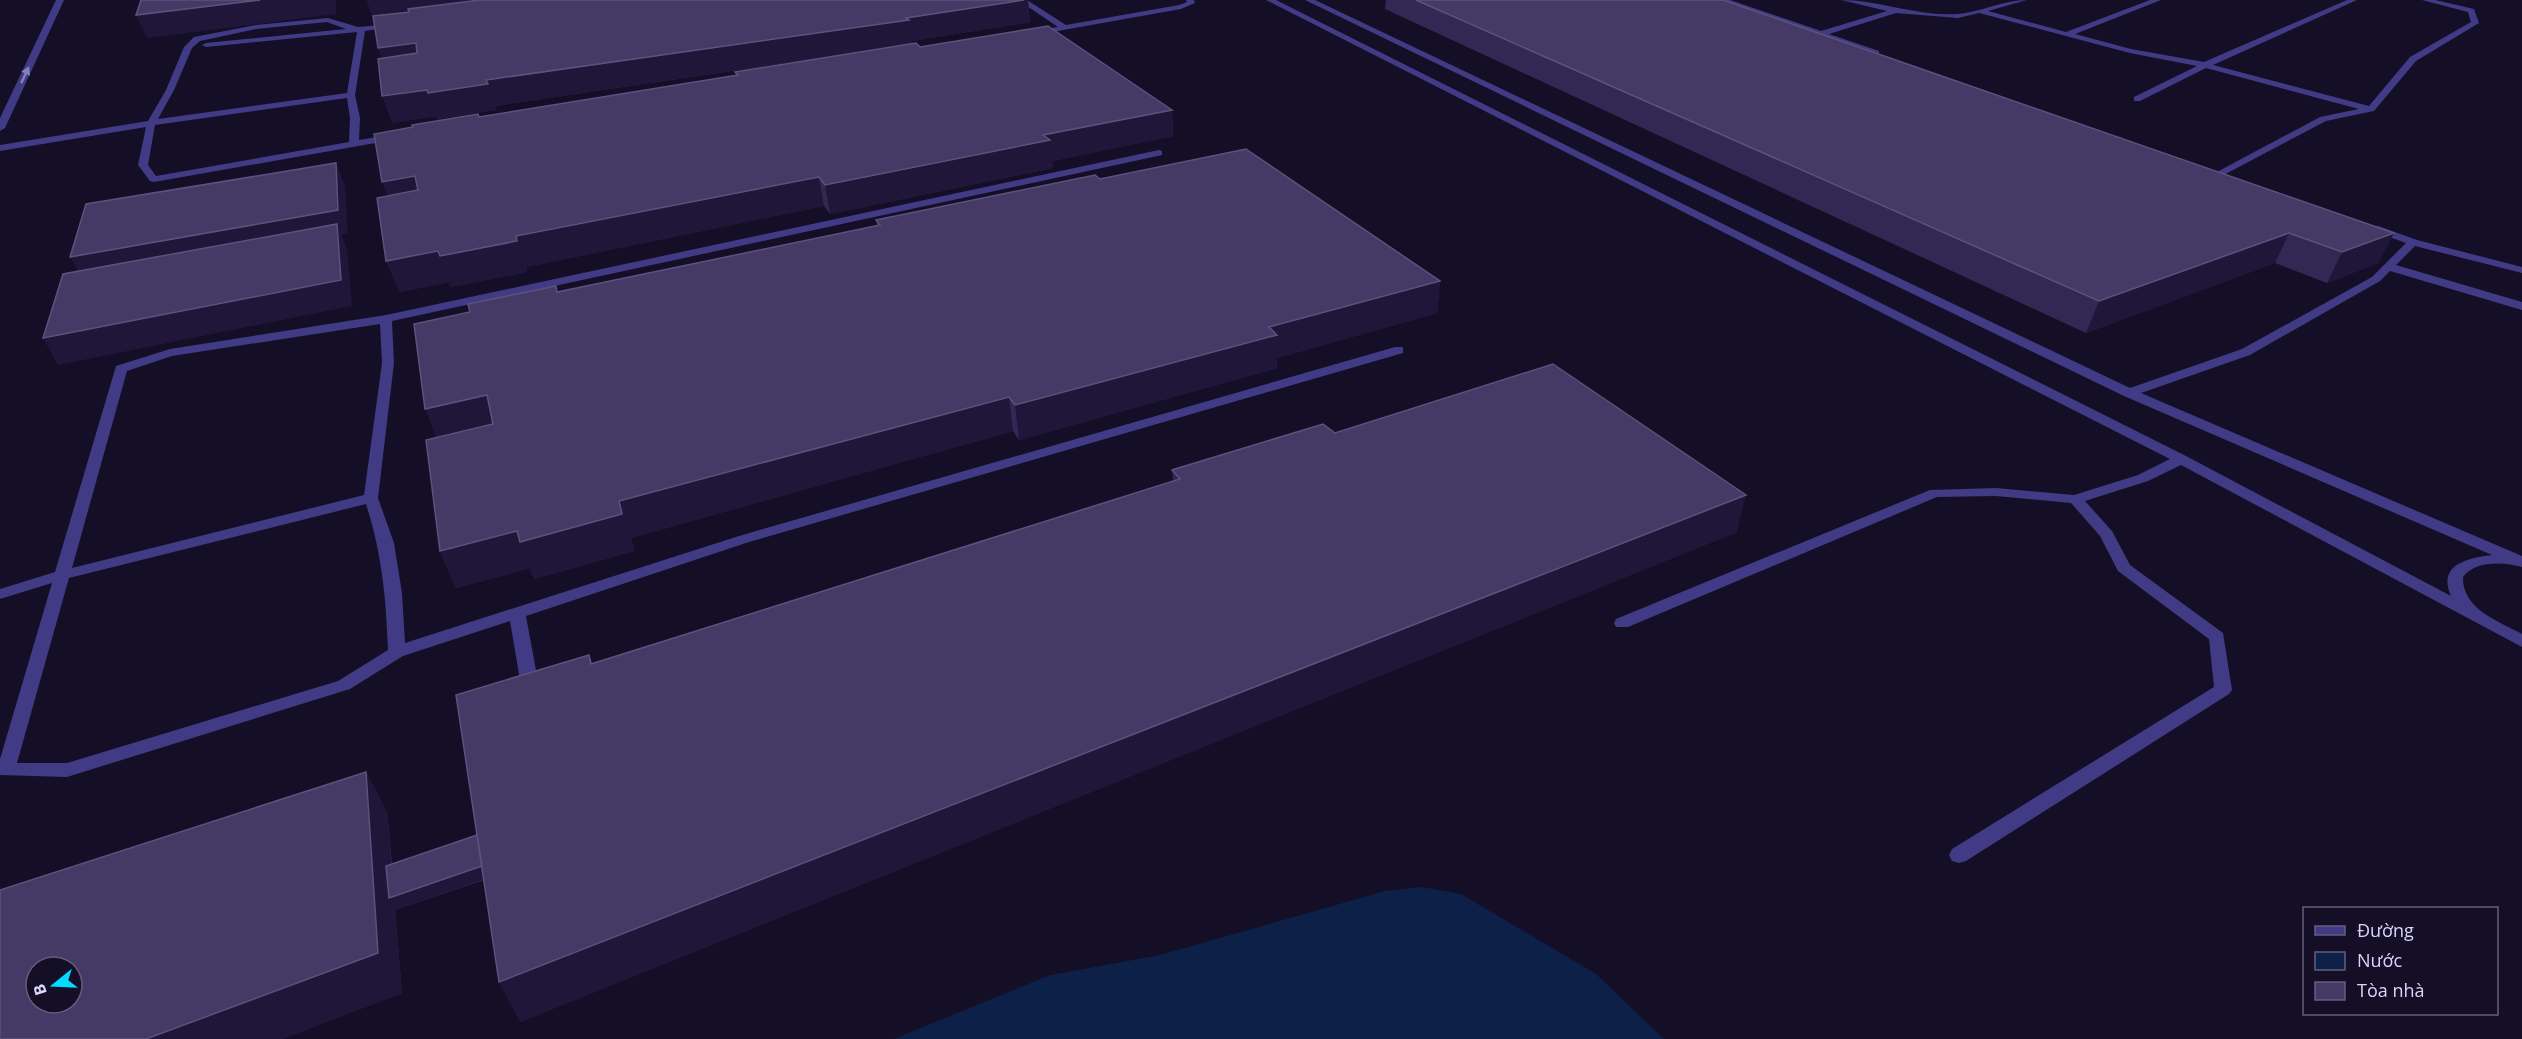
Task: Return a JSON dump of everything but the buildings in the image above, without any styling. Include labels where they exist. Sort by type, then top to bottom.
[{"type":"street","points":[[0,129],[60,0]]},
{"type":"street","points":[[1022,0],[1065,28]]},
{"type":"street","points":[[1030,34],[1180,7],[1191,3],[1190,0]]},
{"type":"street","points":[[1270,0],[2181,459],[2522,641]]},
{"type":"street","points":[[1309,0],[2129,393],[2518,560]]},
{"type":"street","points":[[1723,0],[1887,57]]},
{"type":"street","points":[[1845,0],[1896,11],[1958,16],[2023,0]]},
{"type":"street","points":[[2067,34],[2157,0]]},
{"type":"street","points":[[2137,99],[2205,65],[2353,0]]},
{"type":"street","points":[[2218,175],[2323,119],[2371,109],[2413,59],[2475,23],[2470,11],[2426,0]]},
{"type":"street","points":[[1821,34],[1896,11]]},
{"type":"street","points":[[1980,11],[2130,51],[2205,65],[2271,85],[2371,109]]},
{"type":"street","points":[[361,31],[328,20],[221,33],[197,39],[188,47],[170,90],[151,123],[143,165],[154,179],[411,134]]},
{"type":"street","points":[[188,47],[407,25]]},
{"type":"street","points":[[354,144],[355,118],[351,95],[361,31]]},
{"type":"street","points":[[0,148],[151,123],[351,95]]},
{"type":"street","points":[[1492,112],[1528,105]]},
{"type":"street","points":[[1159,153],[386,319],[170,353],[121,369],[6,770],[66,770],[89,764],[345,685],[397,652],[517,611],[744,539],[1399,350]]},
{"type":"street","points":[[2207,171],[2229,178]]},
{"type":"street","points":[[2363,224],[2413,242],[2522,270]]},
{"type":"street","points":[[2129,393],[2246,352],[2376,279],[2413,242]]},
{"type":"street","points":[[2389,267],[2522,306]]},
{"type":"street","points":[[386,319],[388,363],[370,498],[386,543],[394,593],[397,652]]},
{"type":"street","points":[[1622,622],[1935,493],[1996,492],[2075,499],[2143,478],[2181,459]]},
{"type":"street","points":[[0,594],[62,575],[370,498]]},
{"type":"street","points":[[1959,855],[2223,690],[2217,637],[2124,567],[2107,534],[2075,499]]},
{"type":"street","points":[[2477,618],[2455,592],[2453,581],[2456,572],[2464,565],[2477,560],[2518,560]]},
{"type":"street","points":[[517,611],[531,692]]},
{"type":"water","points":[[1422,887],[1461,894],[1596,974],[1664,1039],[894,1039],[1050,975],[1160,955],[1385,891]]}]
